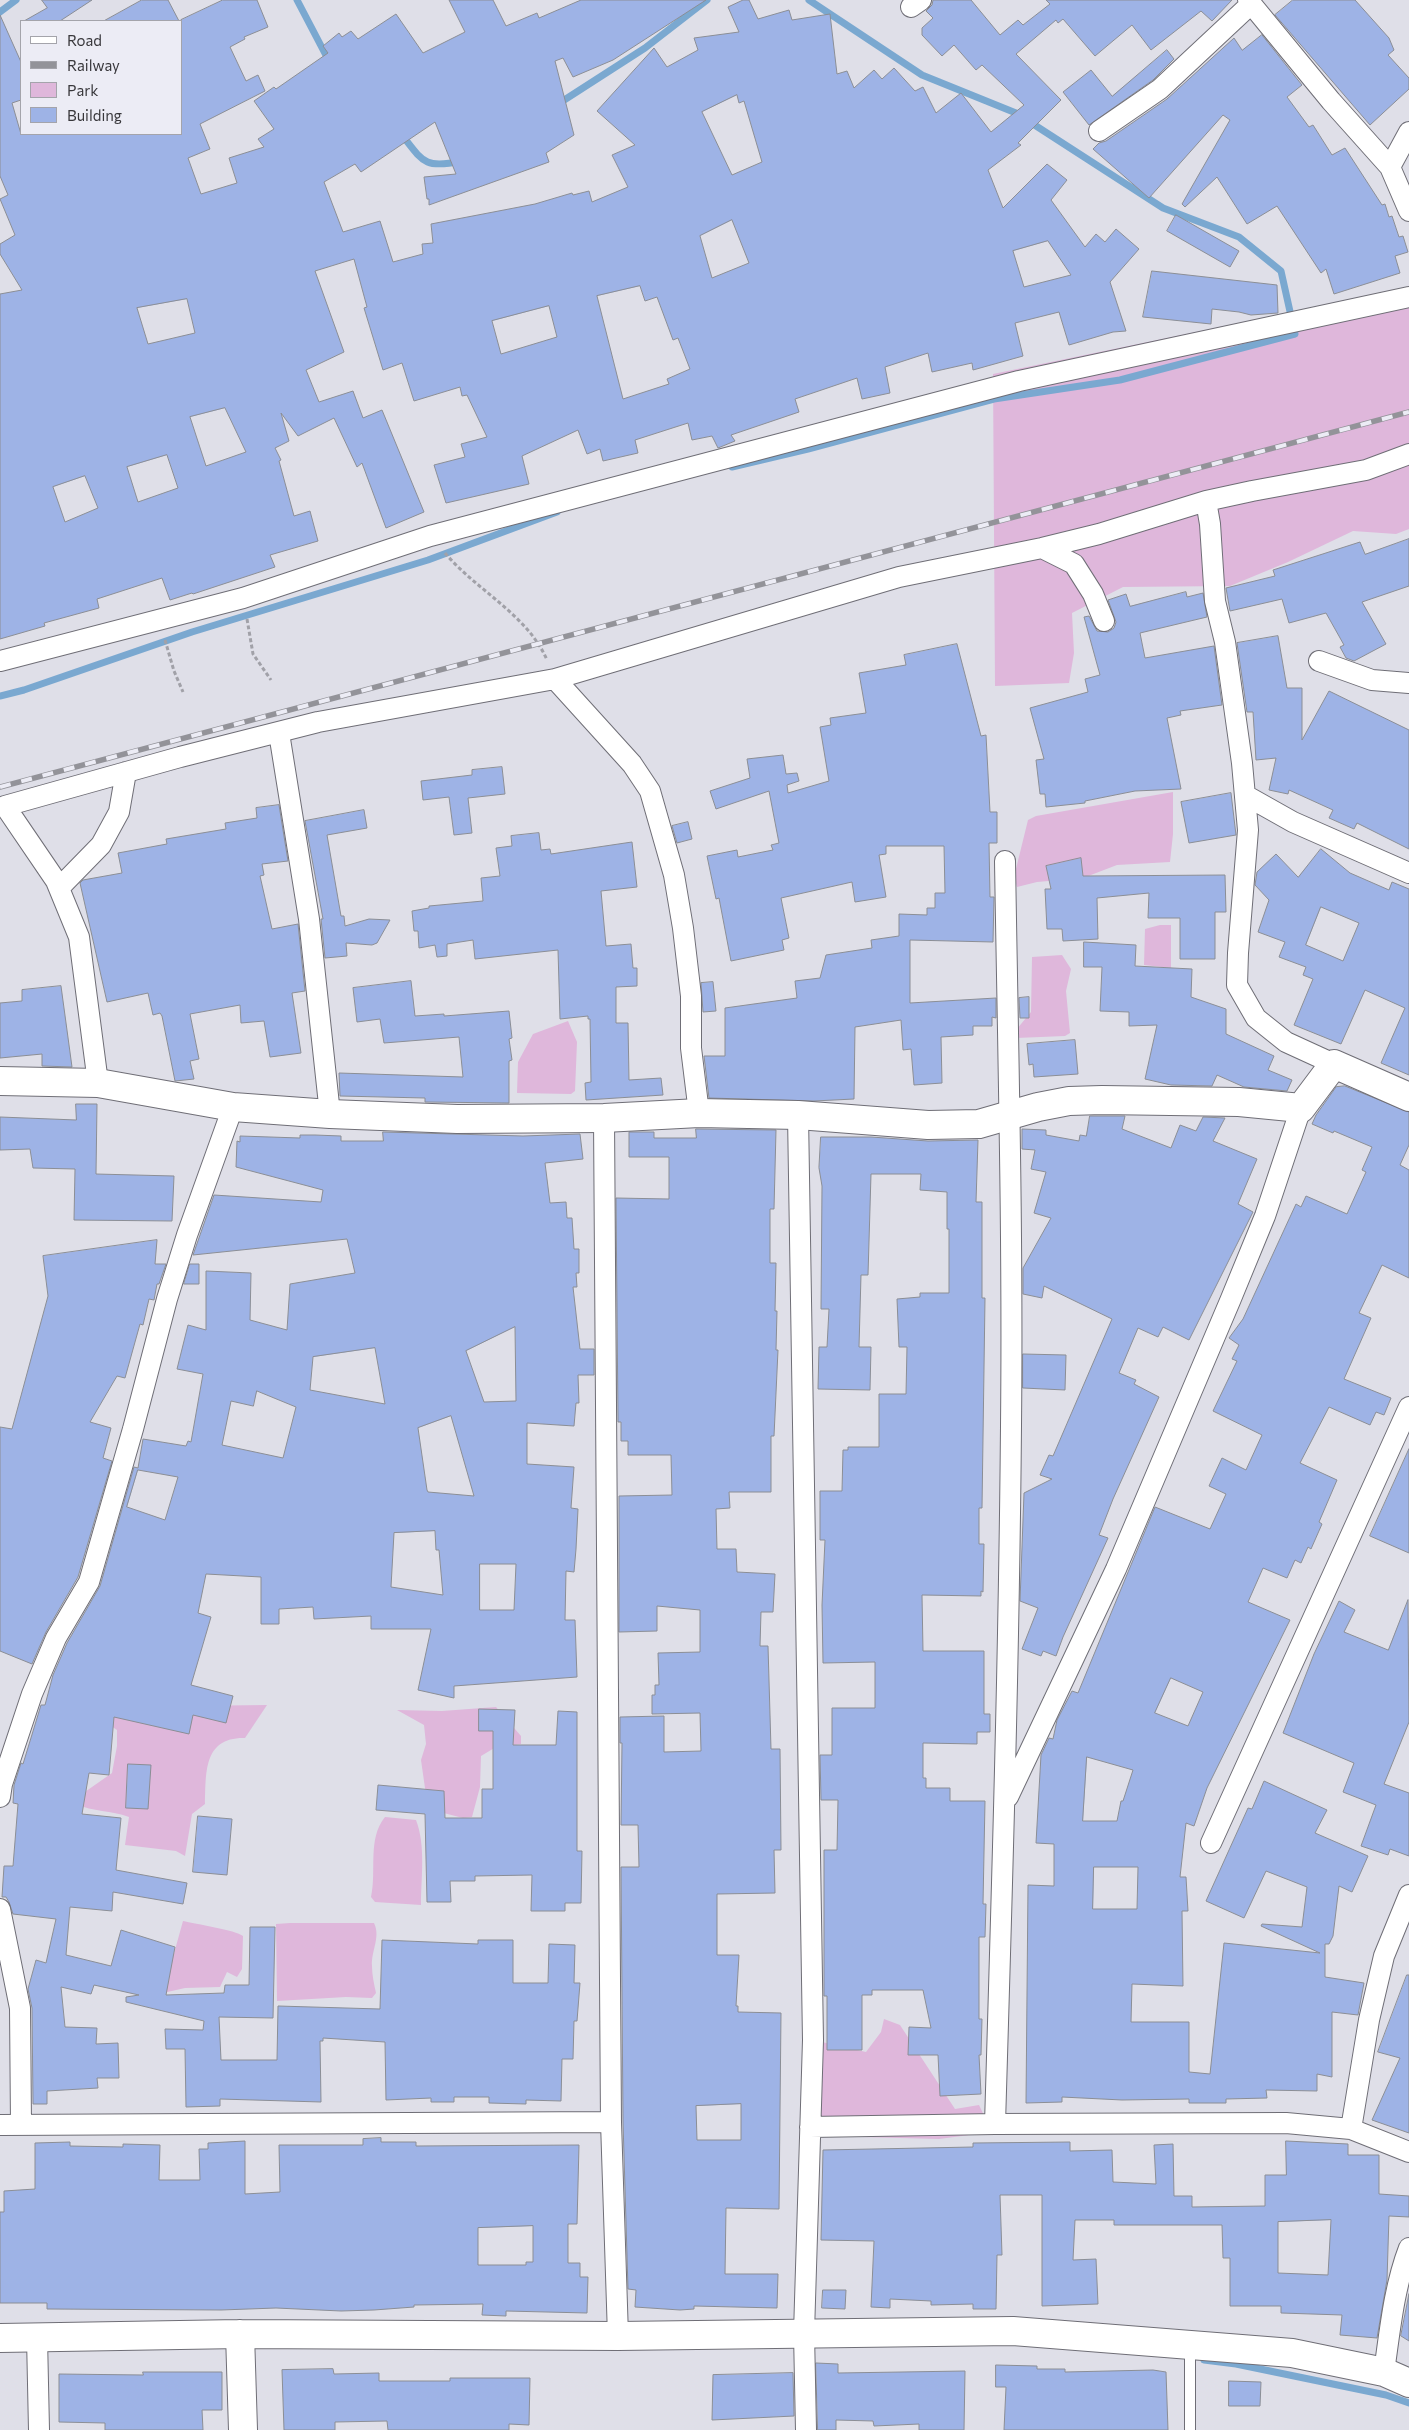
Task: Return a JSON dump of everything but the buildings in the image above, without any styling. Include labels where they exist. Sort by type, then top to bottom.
[{"type":"street","points":[[1100,131],[1160,89],[1249,2],[1331,101],[1390,167],[1409,211]]},
{"type":"street","points":[[1390,167],[1409,132]]},
{"type":"street","points":[[0,661],[243,598],[430,536],[1019,381],[1409,297]]},
{"type":"street","points":[[98,1083],[79,937],[59,888],[5,806],[180,757],[318,722],[555,679],[899,577],[1042,548],[1099,534],[1206,501],[1294,481],[1366,470],[1409,454]]},
{"type":"street","points":[[1206,501],[1210,524],[1215,601],[1225,642],[1248,830],[1237,985],[1256,1018],[1286,1042],[1409,1097]]},
{"type":"street","points":[[1042,548],[1074,564],[1093,594],[1104,621]]},
{"type":"street","points":[[1319,661],[1372,680],[1409,683]]},
{"type":"street","points":[[555,679],[632,764],[650,790],[674,875],[683,928],[691,996],[691,1048],[699,1113]]},
{"type":"street","points":[[279,733],[310,928],[330,1114]]},
{"type":"street","points":[[59,888],[102,845],[120,812],[126,772]]},
{"type":"street","points":[[1245,795],[1293,822],[1409,873]]},
{"type":"street","points":[[995,2124],[1004,1803],[1011,1424],[1010,1114],[1004,861]]},
{"type":"street","points":[[1004,1803],[1116,1569],[1265,1216],[1301,1108],[1334,1064]]},
{"type":"street","points":[[0,1081],[98,1083],[233,1108],[456,1119],[604,1118],[699,1113],[798,1115],[928,1125],[979,1124],[1010,1114],[1069,1102],[1130,1099],[1239,1102],[1301,1108]]},
{"type":"street","points":[[0,1797],[2,1784],[32,1694],[56,1638],[89,1582],[133,1429],[167,1299],[187,1235],[233,1108]]},
{"type":"street","points":[[798,1115],[813,2040],[804,2333],[806,2430]]},
{"type":"street","points":[[604,1118],[611,2122],[618,2336]]},
{"type":"street","points":[[1211,1843],[1409,1407]]},
{"type":"street","points":[[1351,2129],[1369,2020],[1384,1956],[1409,1895]]},
{"type":"street","points":[[0,1909],[20,2008],[21,2125]]},
{"type":"street","points":[[0,2125],[611,2122]]},
{"type":"street","points":[[810,2128],[995,2124],[1286,2123],[1351,2129],[1409,2152]]},
{"type":"street","points":[[1384,2372],[1392,2314],[1402,2267],[1409,2248]]},
{"type":"street","points":[[0,2338],[240,2334],[618,2336],[1013,2331],[1292,2353],[1384,2372],[1409,2383]]},
{"type":"street","points":[[240,2334],[243,2430]]},
{"type":"street","points":[[36,2337],[39,2430]]},
{"type":"lane","points":[[1190,2344],[1190,2430]]},
{"type":"path","points":[[430,536],[455,565],[518,618],[539,642],[555,679]]},
{"type":"path","points":[[243,598],[254,654],[271,680]]},
{"type":"path","points":[[160,620],[174,671],[183,692]]},
{"type":"green space","points":[[1409,288],[1409,529],[1396,534],[1353,531],[1288,562],[1230,586],[1123,587],[1072,613],[1074,653],[1069,683],[995,686],[993,374]]},
{"type":"green space","points":[[1173,792],[1173,834],[1170,862],[1117,865],[1083,878],[1037,882],[1017,887],[1014,877],[1028,820],[1036,816]]},
{"type":"green space","points":[[1160,925],[1171,925],[1171,968],[1144,965],[1145,929]]},
{"type":"green space","points":[[1062,955],[1071,969],[1066,991],[1070,1033],[1065,1036],[1016,1038],[1016,1030],[1031,1012],[1032,957]]},
{"type":"green space","points":[[568,1021],[577,1042],[575,1091],[571,1094],[517,1093],[518,1062],[533,1034]]},
{"type":"green space","points":[[267,1705],[245,1738],[231,1739],[214,1750],[207,1769],[205,1804],[192,1814],[185,1856],[176,1851],[125,1845],[129,1817],[76,1804],[82,1794],[112,1773],[117,1746],[117,1730],[101,1719],[105,1707]]},
{"type":"green space","points":[[496,1707],[521,1736],[521,1744],[496,1747],[481,1756],[480,1787],[472,1817],[463,1818],[436,1811],[427,1802],[421,1760],[426,1744],[424,1725],[397,1710],[442,1711]]},
{"type":"green space","points":[[385,1817],[416,1820],[422,1851],[421,1905],[375,1902],[371,1897],[374,1845],[379,1826]]},
{"type":"green space","points":[[183,1921],[224,1929],[243,1936],[242,1969],[237,1977],[227,1972],[220,1987],[185,1988],[163,1993]]},
{"type":"green space","points":[[374,1923],[376,1939],[372,1969],[376,1993],[372,1998],[346,1997],[277,2001],[276,1924]]},
{"type":"green space","points":[[884,2019],[900,2025],[955,2109],[979,2105],[992,2132],[939,2139],[823,2136],[807,2079],[813,2040],[866,2052],[881,2032]]},
{"type":"waterway","points":[[0,12],[16,0]]},
{"type":"waterway","points":[[297,0],[330,63]]},
{"type":"waterway","points":[[558,104],[645,48],[707,0]]},
{"type":"waterway","points":[[732,467],[808,449],[994,399],[1120,380],[1295,334],[1281,271],[1239,237],[1163,208],[1016,113],[922,75],[809,0]]},
{"type":"waterway","points":[[402,135],[415,152],[426,161],[440,164],[461,161]]},
{"type":"waterway","points":[[0,696],[24,690],[192,632],[428,560],[557,512]]},
{"type":"waterway","points":[[1204,2360],[1236,2364],[1386,2395],[1409,2403]]},
{"type":"railway","points":[[0,787],[1409,412]]}]
